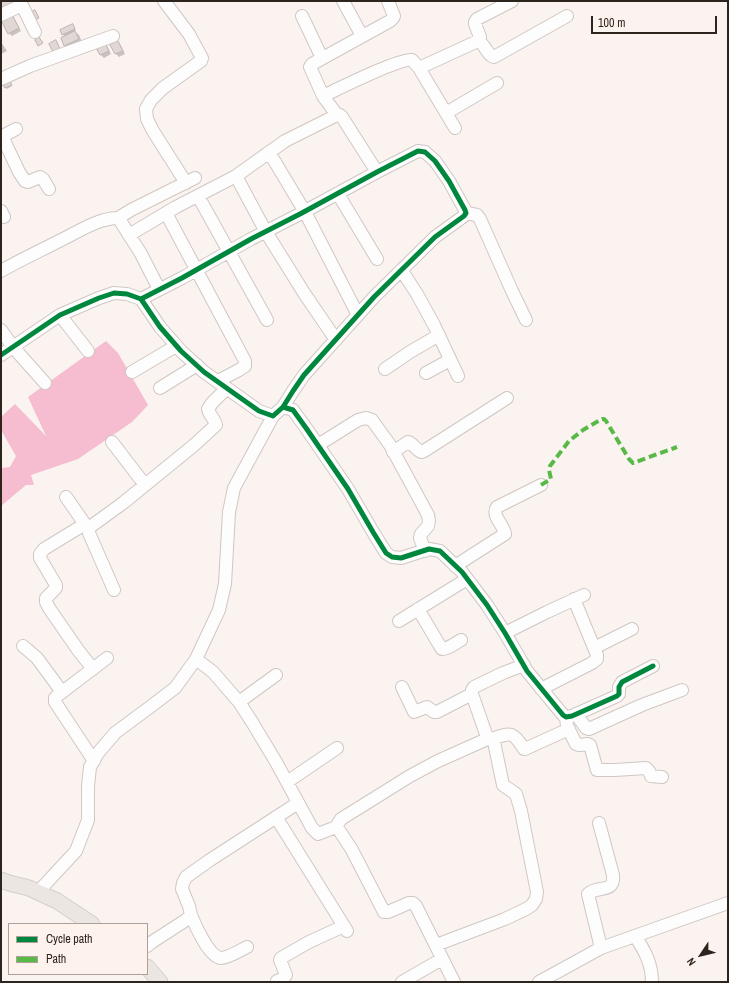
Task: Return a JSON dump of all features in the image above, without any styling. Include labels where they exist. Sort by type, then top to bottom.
[{"type":"main road","points":[[1,880],[29,888],[57,901],[90,923]]},
{"type":"main road","points":[[148,969],[160,982]]},
{"type":"street","points":[[1,271],[95,223],[118,218],[190,181],[153,131],[147,119],[146,109],[151,100],[163,88],[201,61],[202,58],[189,34],[164,1]]},
{"type":"street","points":[[343,1],[362,36]]},
{"type":"street","points":[[377,172],[342,117],[337,115],[324,96],[310,67],[322,58],[390,21],[394,16],[388,1]]},
{"type":"street","points":[[478,41],[480,37],[475,22],[512,1]]},
{"type":"street","points":[[1,15],[21,3],[35,32]]},
{"type":"street","points":[[302,16],[322,58]]},
{"type":"street","points":[[478,41],[482,44],[491,57],[494,57],[567,16]]},
{"type":"street","points":[[1,79],[30,66],[113,36]]},
{"type":"street","points":[[418,68],[478,41]]},
{"type":"street","points":[[324,96],[368,75],[409,59],[412,60],[418,68],[455,128]]},
{"type":"street","points":[[446,113],[497,83]]},
{"type":"street","points":[[129,235],[166,213],[236,176],[285,141],[337,115]]},
{"type":"street","points":[[16,129],[2,137],[19,172],[24,181],[28,182],[40,177],[49,189]]},
{"type":"street","points":[[141,298],[182,278],[418,151],[425,152],[435,161],[449,181],[466,213]]},
{"type":"street","points":[[269,152],[305,212],[358,315]]},
{"type":"street","points":[[236,176],[266,232],[304,293],[336,340]]},
{"type":"street","points":[[338,194],[377,260]]},
{"type":"street","points":[[198,196],[267,320]]},
{"type":"street","points":[[93,669],[67,635],[46,602],[46,598],[55,590],[56,585],[40,558],[40,554],[44,549],[93,525],[193,446],[216,425],[208,409],[223,384],[245,366],[245,361],[166,213]]},
{"type":"street","points":[[38,892],[53,874],[76,851],[88,820],[88,786],[90,767],[98,753],[115,733],[175,688],[196,659],[219,610],[225,584],[229,512],[234,488],[273,416],[283,407],[304,375],[358,315],[435,237],[466,213]]},
{"type":"street","points":[[466,213],[477,215],[480,219],[526,320]]},
{"type":"street","points":[[118,218],[140,252],[160,289]]},
{"type":"street","points":[[402,271],[417,294],[439,335],[458,376]]},
{"type":"street","points":[[1,356],[60,315],[114,293],[127,294],[141,298],[160,327],[176,346],[197,365],[259,411],[273,416]]},
{"type":"street","points":[[60,315],[88,351]]},
{"type":"street","points":[[1,330],[13,347],[45,384]]},
{"type":"street","points":[[385,369],[439,335]]},
{"type":"street","points":[[132,372],[176,346]]},
{"type":"street","points":[[426,373],[450,360]]},
{"type":"street","points":[[160,388],[197,365]]},
{"type":"street","points":[[393,452],[408,442],[419,451],[424,451],[507,398]]},
{"type":"street","points":[[283,407],[293,410],[318,445],[348,489],[386,553],[392,557],[401,558],[429,549],[440,551],[455,566],[487,605],[524,665],[558,710],[571,716],[589,729],[642,705],[682,690]]},
{"type":"street","points":[[318,445],[358,420],[366,418],[372,420],[393,452],[428,515],[428,526],[421,534],[420,538],[425,551]]},
{"type":"street","points":[[112,442],[145,485]]},
{"type":"street","points":[[455,566],[505,534],[495,513],[497,507],[541,486]]},
{"type":"street","points":[[66,497],[87,527],[114,590]]},
{"type":"street","points":[[399,621],[466,579]]},
{"type":"street","points":[[505,633],[579,597],[597,659],[541,688]]},
{"type":"street","points":[[418,609],[442,649],[450,647],[461,640]]},
{"type":"street","points":[[594,648],[632,629]]},
{"type":"street","points":[[23,646],[37,658],[62,692]]},
{"type":"street","points":[[94,761],[55,702],[55,698],[107,658]]},
{"type":"street","points":[[196,659],[213,672],[239,702],[287,782],[312,828],[318,834],[336,827],[341,819],[410,776],[438,761],[489,739],[510,734],[515,736],[525,749],[569,729]]},
{"type":"street","points":[[436,945],[505,919],[526,909],[532,905],[536,899],[537,892],[521,811],[516,794],[502,784],[494,742],[487,737],[472,694],[472,690],[477,685],[524,665]]},
{"type":"street","points":[[653,666],[622,682],[620,685],[619,694],[617,696],[571,716],[566,723],[578,745],[590,745],[597,770],[646,768],[652,776],[662,777]]},
{"type":"street","points":[[239,702],[276,675]]},
{"type":"street","points":[[402,687],[413,712],[427,707],[434,712],[437,712],[472,694]]},
{"type":"street","points":[[287,782],[337,748]]},
{"type":"street","points":[[247,947],[227,957],[221,958],[216,956],[201,938],[190,915],[189,906],[182,889],[183,883],[186,877],[210,860],[298,803]]},
{"type":"street","points":[[276,817],[345,929],[309,942],[281,958],[280,960],[286,975],[284,978],[277,981]]},
{"type":"street","points":[[599,823],[614,880],[609,886],[591,891],[588,894],[601,948]]},
{"type":"street","points":[[336,827],[352,850],[384,912],[388,912],[409,903],[416,906],[454,982]]},
{"type":"street","points":[[539,982],[556,978],[601,948],[728,903]]},
{"type":"street","points":[[148,945],[186,920],[190,915]]},
{"type":"street","points":[[636,936],[648,958],[652,974],[652,982]]},
{"type":"street","points":[[402,982],[442,959]]},
{"type":"shaded area","points":[[106,341],[118,353],[148,405],[132,422],[78,459],[31,475],[34,485],[26,485],[1,506],[1,468],[10,467],[16,456],[1,430],[1,417],[15,404],[46,436],[28,397]]},
{"type":"building","points":[[1,1],[14,1],[15,3],[1,11]]},
{"type":"building","points":[[35,10],[39,18],[32,21],[28,14]]},
{"type":"building","points":[[10,11],[19,28],[8,34],[1,20]]},
{"type":"building","points":[[73,24],[75,29],[62,35],[60,30]]},
{"type":"building","points":[[75,31],[79,39],[64,46],[61,38]]},
{"type":"building","points":[[39,37],[43,43],[38,46],[35,40]]},
{"type":"building","points":[[56,40],[61,51],[54,54],[49,44]]},
{"type":"building","points":[[104,41],[109,51],[100,55],[95,46]]},
{"type":"building","points":[[118,41],[123,51],[115,54],[110,45]]},
{"type":"building","points":[[9,79],[12,85],[5,88],[2,83]]},
{"type":"marked path","points":[[541,485],[551,479],[549,470],[550,466],[569,441],[583,430],[602,419],[606,421],[629,459],[633,463],[677,447]]},
{"type":"cycle path","points":[[141,299],[377,172],[418,151],[425,152],[435,161],[449,181],[466,213],[435,237],[374,297],[304,375],[283,407]]},
{"type":"cycle path","points":[[1,355],[60,315],[99,298],[114,293],[127,294],[141,299],[160,327],[181,351],[204,372],[259,411],[273,416],[283,407],[293,410],[348,489],[386,553],[392,557],[401,558],[429,549],[440,551],[462,572],[487,605],[527,671],[563,715],[566,717],[572,716],[617,696],[619,694],[619,687],[622,682],[653,666]]}]
